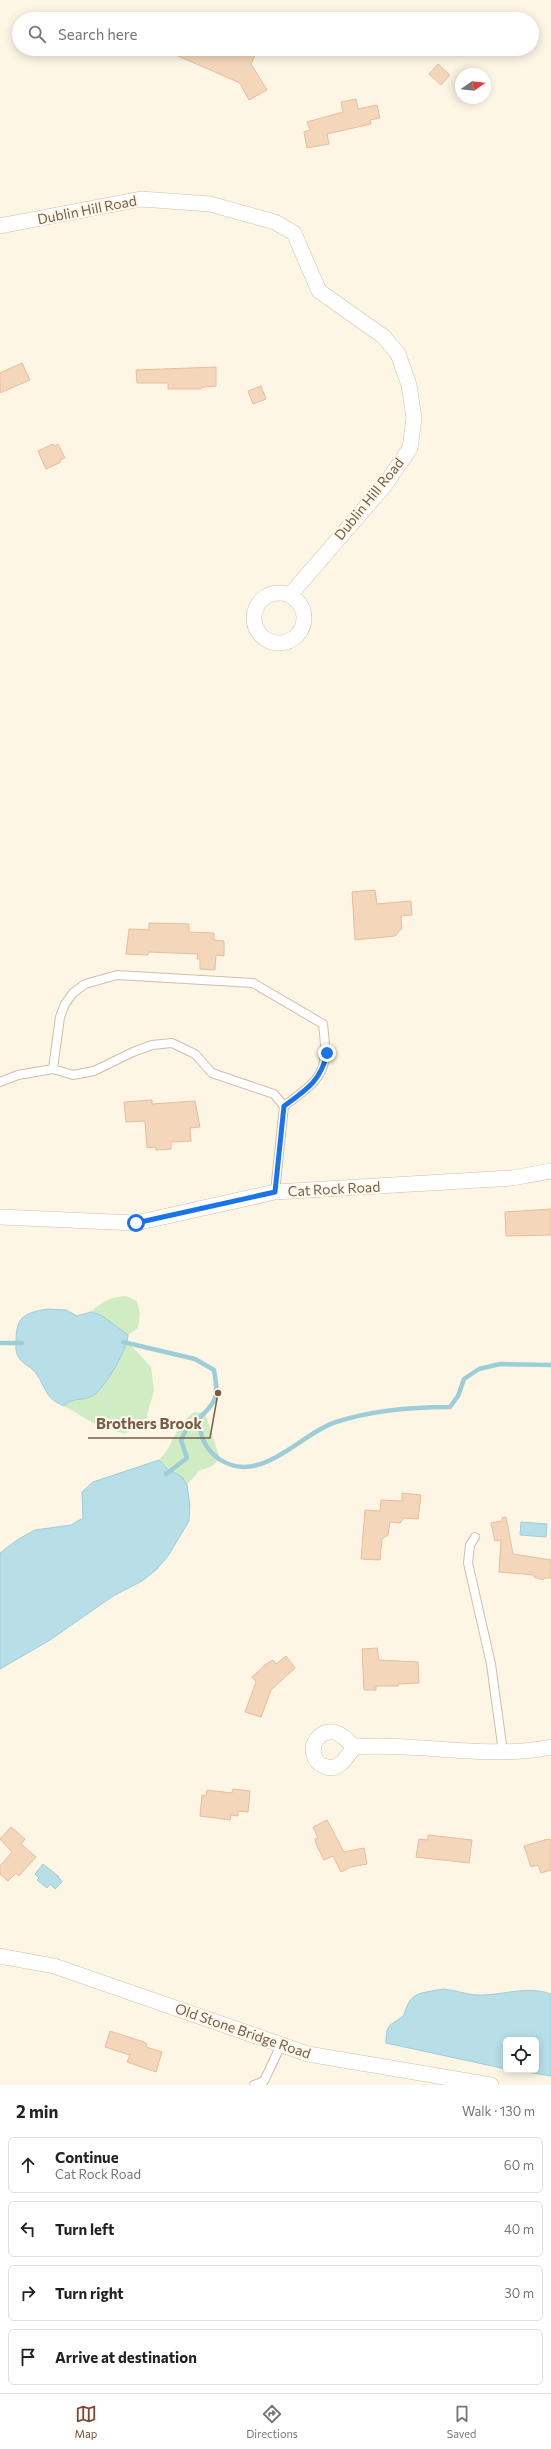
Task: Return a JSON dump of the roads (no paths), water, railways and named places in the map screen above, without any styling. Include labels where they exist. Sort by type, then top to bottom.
[{"type":"street","name":"Dublin Hill Road","points":[[0,226],[141,199],[210,204],[275,222],[294,233],[319,291],[384,337],[398,354],[409,385],[414,418],[410,448],[385,485],[290,595]]},
{"type":"street","name":"Cat Rock Road","points":[[0,1217],[136,1223],[275,1192],[512,1178],[551,1171]]},
{"type":"street","points":[[354,1747],[386,1744],[503,1752],[551,1747]]},
{"type":"street","name":"Old Stone Bridge Road","points":[[0,1956],[54,1966],[315,2056],[491,2085]]},
{"type":"lane","points":[[52,1069],[60,1017],[65,1004],[73,993],[85,984],[103,978],[126,975],[253,983],[323,1024],[327,1053],[324,1068],[316,1080],[284,1106],[275,1192]]},
{"type":"lane","points":[[0,1082],[18,1075],[52,1069],[73,1075],[94,1071],[133,1052],[152,1045],[172,1043],[195,1054],[212,1073],[274,1094],[284,1106]]},
{"type":"lane","points":[[475,1536],[470,1545],[468,1563],[491,1664],[503,1752]]},
{"type":"lane","points":[[254,2085],[264,2081],[281,2045]]},
{"type":"water","points":[[47,1309],[66,1310],[77,1316],[91,1312],[101,1315],[128,1335],[120,1357],[100,1390],[88,1398],[71,1401],[64,1406],[49,1396],[35,1372],[21,1361],[16,1350],[16,1333],[23,1317],[33,1312]]},
{"type":"water","points":[[159,1460],[168,1469],[182,1477],[187,1485],[190,1506],[189,1521],[168,1556],[156,1570],[142,1581],[113,1596],[50,1640],[0,1669],[0,1553],[17,1540],[35,1530],[71,1525],[83,1518],[82,1492],[93,1482]]},
{"type":"water","points":[[521,1522],[547,1524],[546,1537],[520,1535]]},
{"type":"water","points":[[43,1864],[58,1876],[62,1882],[55,1889],[50,1884],[47,1888],[37,1880],[39,1878],[35,1874]]},
{"type":"water","points":[[443,1989],[476,1995],[532,1990],[551,1994],[551,2076],[532,2073],[539,2073],[539,2037],[503,2037],[503,2068],[386,2043],[388,2028],[404,2015],[413,1997],[422,1993]]},
{"type":"waterway","points":[[123,1342],[195,1359],[214,1370],[216,1397],[206,1412],[199,1418],[202,1436],[206,1446],[219,1459],[235,1466],[250,1467],[280,1455],[308,1436],[336,1422],[393,1410],[450,1407],[458,1396],[464,1379],[479,1369],[500,1364],[551,1365]]},
{"type":"waterway","points":[[0,1343],[22,1343]]},
{"type":"waterway","points":[[166,1474],[187,1458],[181,1440],[188,1426],[199,1418]]},
{"type":"place","name":"Brothers Brook","points":[[218,1393]]}]
